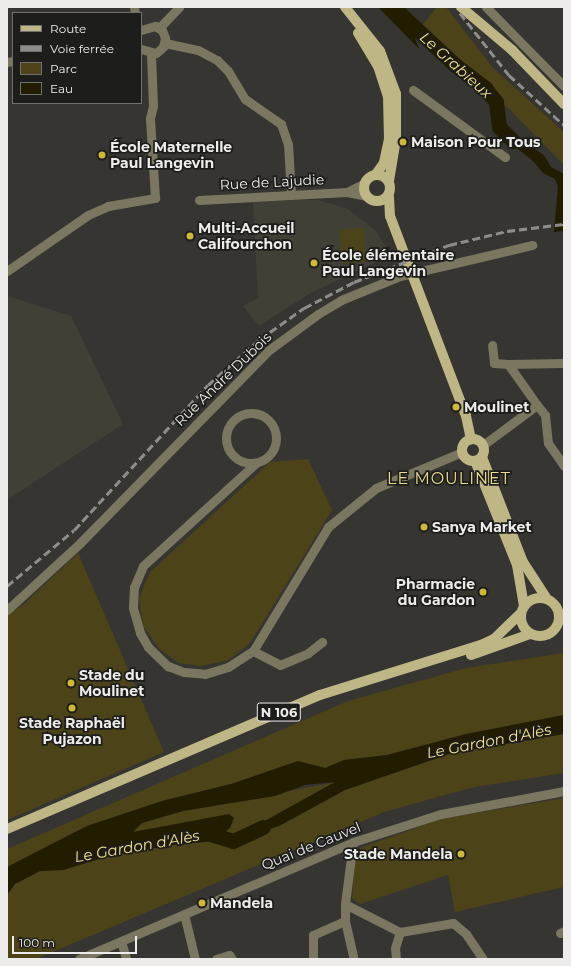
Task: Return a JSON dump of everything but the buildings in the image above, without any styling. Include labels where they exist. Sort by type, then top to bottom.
[{"type":"main road","points":[[336,7],[373,56],[388,96],[389,139],[384,163],[376,174],[365,183],[366,196],[378,202],[390,216]]},
{"type":"main road","points":[[345,7],[380,51],[396,94],[396,139],[389,181],[390,216],[466,416],[471,439]]},
{"type":"main road","points":[[461,7],[512,50],[564,104]]},
{"type":"main road","points":[[376,174],[389,181]]},
{"type":"main road","points":[[378,202],[389,196]]},
{"type":"main road","points":[[471,439],[483,445],[479,459],[517,565],[523,609],[522,625],[530,634],[544,636],[560,629],[559,617],[555,605],[523,562],[479,459]]},
{"type":"main road","points":[[471,439],[465,443],[462,452],[468,460],[479,459]]},
{"type":"main road","points":[[523,609],[534,599],[555,605]]},
{"type":"main road","name":"N 106","points":[[7,829],[320,695],[432,661],[494,639],[523,609]]},
{"type":"main road","name":"N 106","points":[[432,661],[479,653],[530,634]]},
{"type":"street","points":[[159,28],[179,7]]},
{"type":"street","points":[[486,7],[564,86]]},
{"type":"street","points":[[142,28],[150,25],[159,28],[164,34],[165,42],[160,50],[151,54]]},
{"type":"street","points":[[165,42],[198,50],[217,60],[245,99],[281,124],[288,144],[291,195]]},
{"type":"street","points":[[142,50],[151,54]]},
{"type":"street","points":[[7,271],[88,215],[108,206],[155,198],[150,118],[153,106],[151,54]]},
{"type":"street","points":[[413,90],[505,157]]},
{"type":"street","name":"Rue de Lajudie","points":[[347,192],[365,183]]},
{"type":"street","name":"Rue de Lajudie","points":[[199,200],[347,192],[366,196]]},
{"type":"street","name":"Rue André Dubois","points":[[7,610],[80,542],[269,350],[341,300],[412,272],[532,245]]},
{"type":"street","points":[[492,344],[494,363],[564,363]]},
{"type":"street","points":[[508,364],[545,415],[548,443],[564,466]]},
{"type":"street","points":[[483,445],[537,405]]},
{"type":"street","points":[[256,463],[240,461],[233,456],[225,441],[225,433],[233,419],[248,412],[265,416],[271,422],[276,438],[270,454],[256,463],[143,566],[134,587],[132,608],[140,633],[148,647],[168,666],[184,672],[205,674],[228,667],[253,651],[328,527],[376,488],[462,452]]},
{"type":"street","points":[[253,651],[280,666],[308,653],[322,642]]},
{"type":"street","name":"Quai de Cauvel","points":[[79,959],[353,842],[441,814],[564,792]]},
{"type":"street","points":[[353,842],[345,904],[345,921],[354,959]]},
{"type":"street","points":[[345,904],[400,932],[453,923],[466,934],[483,959]]},
{"type":"street","points":[[184,914],[195,959]]},
{"type":"street","points":[[313,959],[313,935],[345,921]]},
{"type":"street","points":[[396,959],[395,948],[400,932]]},
{"type":"street","points":[[121,941],[126,959]]},
{"type":"street","points":[[216,959],[229,955],[232,959]]},
{"type":"shaded area","name":"École élémentaire Paul Langevin","points":[[318,200],[348,209],[376,231],[391,255],[312,292],[259,326],[243,306],[258,298],[253,202]]},
{"type":"shaded area","points":[[7,296],[71,316],[123,424],[7,500]]},
{"type":"green space","points":[[437,7],[446,7],[493,68],[564,132],[564,165],[508,108],[496,102],[458,57],[422,25]]},
{"type":"green space","points":[[364,228],[366,262],[342,263],[340,229]]},
{"type":"green space","points":[[308,459],[332,510],[250,643],[229,660],[201,666],[179,663],[159,649],[143,625],[139,598],[150,572],[270,462]]},
{"type":"green space","name":"Stade du Moulinet","points":[[78,553],[164,752],[7,820],[7,615],[23,605]]},
{"type":"green space","points":[[564,653],[564,715],[466,734],[387,755],[344,760],[325,768],[298,762],[231,784],[162,801],[87,826],[7,867],[7,849],[348,701],[466,668]]},
{"type":"green space","points":[[564,734],[564,773],[474,787],[384,812],[36,959],[7,959],[7,895],[15,884],[40,871],[63,870],[106,857],[172,845],[225,840],[166,827],[132,832],[142,823],[183,811],[336,782],[261,823],[246,837],[279,826],[345,790],[452,753]]},
{"type":"green space","name":"Stade Mandela","points":[[564,798],[564,887],[455,912],[448,875],[360,904],[352,898],[355,859],[360,848],[441,819]]},
{"type":"water","points":[[378,7],[403,7],[431,40],[413,32],[419,49]]},
{"type":"water","points":[[499,127],[544,155],[551,167],[564,174],[564,235],[563,231],[554,232],[558,186],[555,179],[543,173],[532,160],[502,137]]},
{"type":"water","points":[[564,715],[564,734],[452,753],[345,790],[279,826],[245,837],[261,823],[335,782],[305,785],[275,796],[183,811],[142,823],[133,832],[229,814],[234,818],[230,828],[222,834],[225,840],[172,845],[106,857],[63,870],[40,871],[15,884],[7,895],[7,867],[87,826],[162,801],[231,784],[298,761],[325,768],[344,760],[387,755],[466,734]]},
{"type":"waterway","name":"Le Grabieux","points":[[393,7],[455,65],[485,88],[496,102],[499,127],[513,141]]},
{"type":"waterway","name":"Le Gardon d'Alès","points":[[207,833],[233,841],[263,827]]},
{"type":"railway","points":[[460,13],[509,75],[564,125]]},
{"type":"railway","points":[[7,586],[74,530],[208,385],[260,339],[304,308],[354,282],[449,245],[507,231],[564,224]]},
{"type":"place","name":"Maison Pour Tous","points":[[403,142]]},
{"type":"place","name":"École Maternelle Paul Langevin","points":[[102,155]]},
{"type":"place","name":"Multi-Accueil Califourchon","points":[[190,236]]},
{"type":"place","name":"École élémentaire Paul Langevin","points":[[314,263]]},
{"type":"place","name":"Moulinet","points":[[456,407]]},
{"type":"place","name":"Sanya Market","points":[[424,527]]},
{"type":"place","name":"Pharmacie du Gardon","points":[[483,592]]},
{"type":"place","name":"Stade du Moulinet","points":[[71,683]]},
{"type":"place","name":"Stade Raphaël Pujazon","points":[[72,708]]},
{"type":"place","name":"Stade Mandela","points":[[461,854]]},
{"type":"place","name":"Mandela","points":[[202,903]]},
{"type":"district","name":"LE MOULINET","points":[[449,479]]}]
